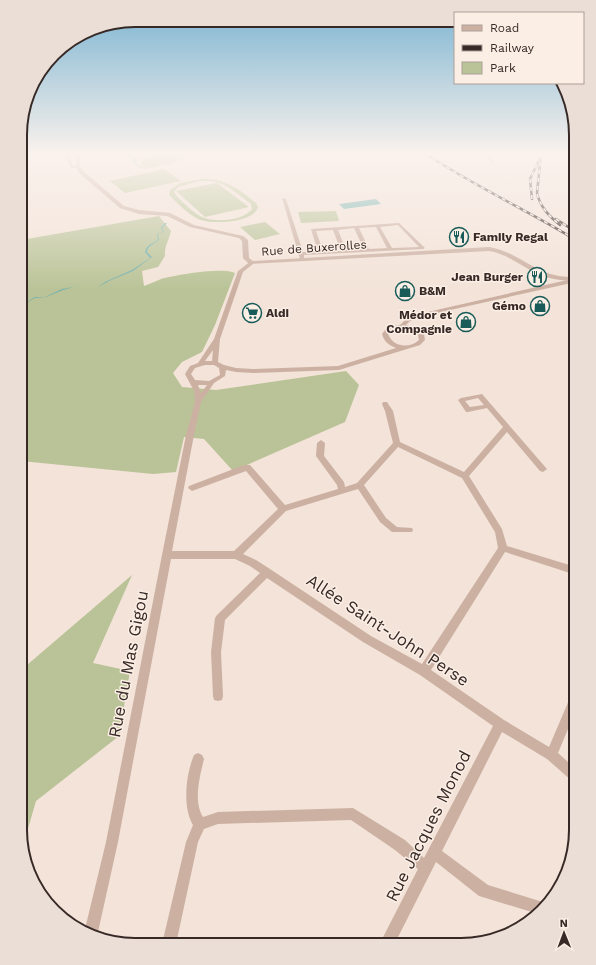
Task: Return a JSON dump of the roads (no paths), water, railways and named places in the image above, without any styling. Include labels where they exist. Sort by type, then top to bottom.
[{"type":"street","name":"Rue de Buxerolles","points":[[113,199],[122,207],[139,212],[168,214],[192,226],[241,237],[245,240],[246,258],[251,263],[492,249],[514,256],[541,272],[569,278]]},
{"type":"street","points":[[284,199],[303,261]]},
{"type":"street","points":[[321,253],[313,230],[399,224],[429,252]]},
{"type":"street","points":[[377,226],[390,249]]},
{"type":"street","points":[[356,227],[367,250]]},
{"type":"street","points":[[334,228],[344,251]]},
{"type":"street","points":[[301,254],[422,247]]},
{"type":"street","points":[[215,363],[217,339],[238,277],[241,271],[251,263]]},
{"type":"street","points":[[401,327],[408,320],[421,314],[569,282]]},
{"type":"street","points":[[415,330],[415,322],[421,314]]},
{"type":"street","points":[[193,382],[212,382],[222,376],[253,371],[339,368],[404,347],[416,346],[422,340],[421,334],[415,330],[401,327],[396,327],[387,331],[385,334],[388,341],[392,344],[404,347]]},
{"type":"street","points":[[201,363],[217,339]]},
{"type":"street","points":[[375,356],[388,341]]},
{"type":"street","points":[[201,363],[215,363],[222,367],[253,371]]},
{"type":"street","name":"Rue du Mas Gigou","points":[[92,929],[112,842],[183,468],[198,402],[197,391],[193,382],[188,377],[188,372],[192,367],[201,363]]},
{"type":"street","points":[[222,367],[224,372],[222,376]]},
{"type":"street","name":"Rue du Mas Gigou","points":[[198,402],[212,382]]},
{"type":"street","points":[[384,404],[389,411],[398,443],[465,476],[499,531],[503,548],[424,671]]},
{"type":"street","points":[[488,406],[543,469]]},
{"type":"street","points":[[465,476],[506,427]]},
{"type":"street","points":[[321,443],[320,456],[341,484],[342,490]]},
{"type":"street","points":[[236,555],[283,509],[360,485],[398,443]]},
{"type":"street","points":[[192,488],[247,467],[283,509]]},
{"type":"street","points":[[360,485],[383,520],[395,530],[409,530]]},
{"type":"street","points":[[503,548],[569,569]]},
{"type":"street","name":"Allée Saint-John Perse","points":[[166,555],[236,555],[267,572],[367,639],[424,671],[500,724],[551,755],[569,771]]},
{"type":"street","points":[[218,696],[216,652],[220,618],[267,572]]},
{"type":"street","points":[[551,755],[569,713]]},
{"type":"street","name":"Rue Jacques Monod","points":[[390,938],[500,724]]},
{"type":"street","points":[[198,759],[193,800],[195,818],[200,824]]},
{"type":"street","points":[[170,938],[192,842],[200,824],[218,818],[353,814],[400,845],[425,867]]},
{"type":"street","points":[[433,852],[484,891],[536,907]]},
{"type":"water","points":[[376,199],[381,204],[344,209],[339,204]]},
{"type":"water","points":[[165,223],[167,223],[162,228],[164,232],[158,234],[159,240],[150,246],[147,252],[152,257],[133,271],[98,287],[105,282],[132,270],[150,258],[145,252],[146,249],[150,244],[158,240],[157,234],[163,232],[161,228]]},
{"type":"water","points":[[74,287],[46,297],[35,298],[27,303],[35,297],[45,297],[62,289]]},
{"type":"railway","points":[[504,199],[569,236]]},
{"type":"railway","points":[[538,199],[546,211],[560,225]]},
{"type":"railway","points":[[556,219],[569,227]]},
{"type":"place","name":"Family Regal","points":[[459,237]]},
{"type":"place","name":"Jean Burger","points":[[537,277]]},
{"type":"place","name":"B&M","points":[[405,291]]},
{"type":"place","name":"Gémo","points":[[540,306]]},
{"type":"place","name":"Aldi","points":[[252,313]]},
{"type":"place","name":"Médor et Compagnie","points":[[466,322]]}]
